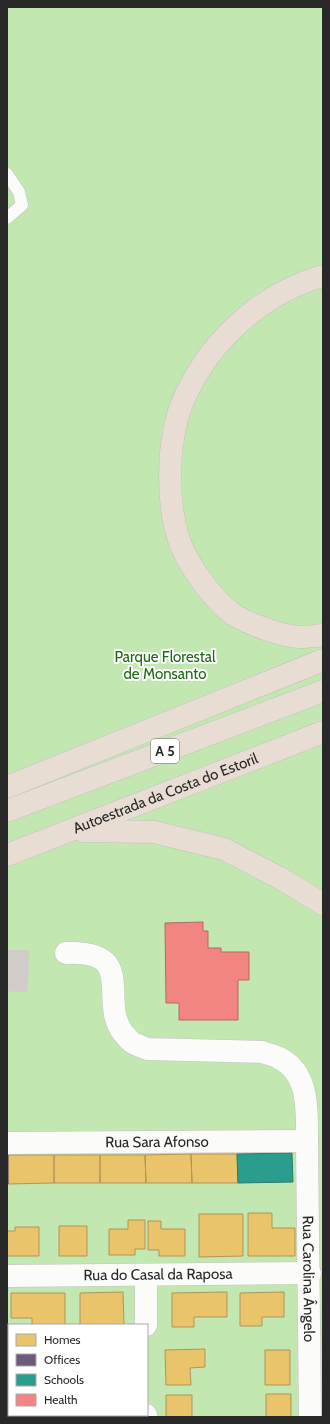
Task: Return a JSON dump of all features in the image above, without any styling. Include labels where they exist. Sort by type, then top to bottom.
[{"type":"highway","points":[[323,276],[285,291],[252,311],[209,356],[194,379],[180,407],[173,437],[170,470],[172,506],[179,540],[193,570],[212,594],[236,616],[268,630],[298,637],[323,635]]},
{"type":"highway","points":[[7,787],[323,660]]},
{"type":"highway","name":"A 5","points":[[7,811],[323,691]]},
{"type":"highway","name":"Autoestrada da Costa do Estoril","points":[[7,855],[72,831],[323,732]]},
{"type":"highway","points":[[72,831],[154,832],[224,849],[280,878],[323,904]]},
{"type":"street","name":"Rua Carolina Ângelo","points":[[66,953],[86,952],[104,960],[113,976],[115,1012],[120,1028],[132,1042],[147,1049],[262,1052],[279,1058],[288,1064],[293,1068],[302,1083],[306,1100],[307,1141],[310,1273],[310,1417]]},
{"type":"street","name":"Rua Sara Afonso","points":[[7,1143],[307,1141]]},
{"type":"street","name":"Rua do Casal da Raposa","points":[[7,1276],[146,1276],[310,1273]]},
{"type":"street","points":[[146,1276],[146,1324]]},
{"type":"lane","points":[[7,174],[19,192],[22,205],[7,218]]},
{"type":"green space","name":"Parque Florestal de Monsanto","points":[[7,7],[323,7],[323,1417],[7,1417]]},
{"type":"building: Homes","points":[[191,1154],[192,1183],[146,1183],[145,1155]]},
{"type":"building: Homes","points":[[191,1154],[237,1154],[238,1183],[192,1183]]},
{"type":"building: Homes","points":[[8,1155],[54,1155],[54,1183],[8,1184]]},
{"type":"building: Homes","points":[[54,1155],[100,1155],[100,1183],[54,1183]]},
{"type":"building: Homes","points":[[100,1155],[145,1155],[146,1183],[100,1183]]},
{"type":"building: Homes","points":[[248,1213],[272,1213],[272,1228],[295,1228],[295,1256],[248,1256]]},
{"type":"building: Homes","points":[[199,1214],[243,1214],[243,1256],[199,1257]]},
{"type":"building: Homes","points":[[128,1220],[145,1220],[145,1249],[135,1249],[135,1255],[109,1255],[109,1229],[128,1229]]},
{"type":"building: Homes","points":[[148,1221],[161,1221],[161,1229],[185,1229],[185,1256],[159,1256],[159,1250],[148,1250]]},
{"type":"building: Homes","points":[[59,1226],[87,1226],[87,1256],[59,1256]]},
{"type":"building: Homes","points":[[15,1227],[39,1227],[39,1256],[7,1256],[7,1231],[15,1231]]},
{"type":"building: Homes","points":[[123,1292],[124,1324],[80,1324],[80,1293]]},
{"type":"building: Homes","points":[[227,1292],[227,1317],[194,1317],[194,1327],[172,1327],[172,1293]]},
{"type":"building: Homes","points":[[284,1292],[284,1317],[262,1317],[262,1326],[240,1326],[240,1293]]},
{"type":"building: Homes","points":[[11,1293],[65,1293],[65,1324],[32,1324],[32,1318],[11,1318]]},
{"type":"building: Homes","points":[[205,1349],[205,1367],[190,1368],[191,1385],[166,1385],[165,1350]]},
{"type":"building: Homes","points":[[7,1350],[8,1350],[8,1387]]},
{"type":"building: Homes","points":[[265,1350],[290,1350],[290,1385],[265,1385]]},
{"type":"building: Homes","points":[[266,1394],[291,1394],[291,1417],[266,1417]]},
{"type":"building: Homes","points":[[7,1395],[8,1416],[29,1416],[29,1417],[7,1417]]},
{"type":"building: Homes","points":[[166,1395],[192,1395],[192,1417],[166,1417]]},
{"type":"building: Homes","points":[[103,1416],[129,1416],[129,1417]]},
{"type":"building: Offices","points":[[8,1155],[8,1184],[7,1184]]},
{"type":"building: Schools","points":[[292,1153],[293,1182],[238,1183],[237,1154]]},
{"type":"building: Health","points":[[203,922],[203,931],[208,931],[208,948],[221,948],[221,952],[249,952],[249,980],[238,980],[238,1020],[179,1020],[179,1003],[166,1003],[165,923]]},
{"type":"building: Other","points":[[7,950],[29,951],[27,992],[7,991]]}]
